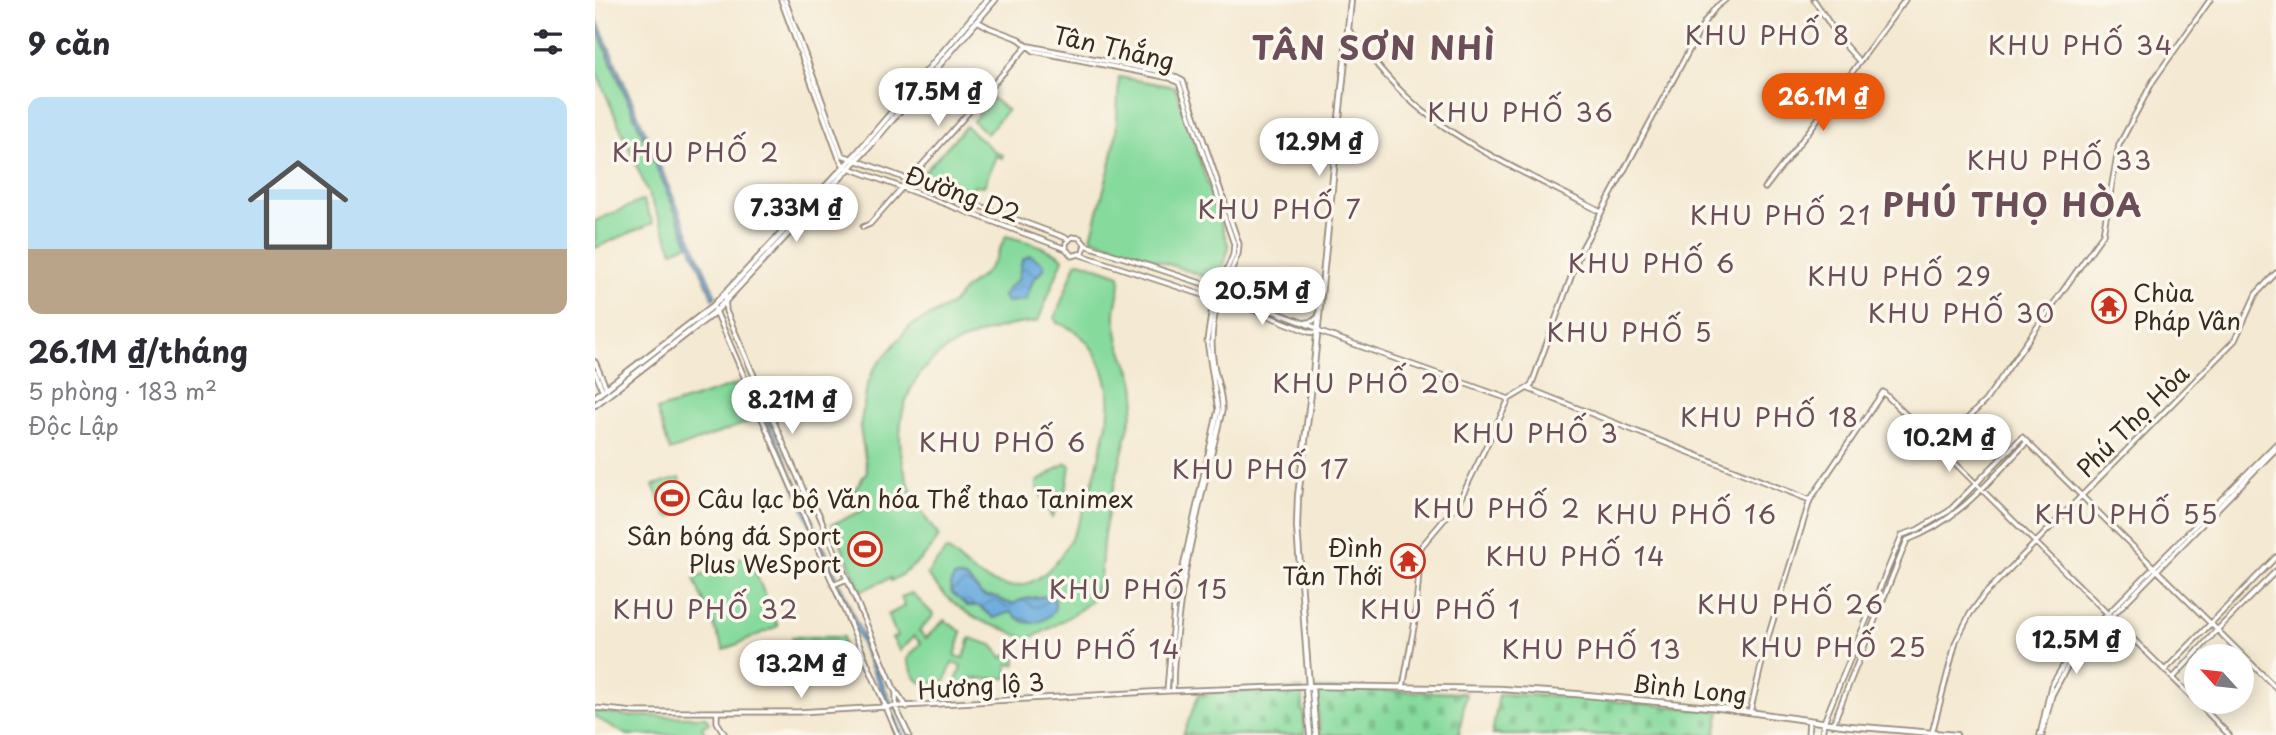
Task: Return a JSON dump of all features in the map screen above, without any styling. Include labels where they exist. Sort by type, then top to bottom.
[{"type":"main road","points":[[715,309],[725,294],[921,89],[988,0]]},
{"type":"main road","points":[[975,19],[995,0]]},
{"type":"main road","points":[[1316,735],[1312,689],[1309,686],[1297,527],[1298,496],[1318,331],[1351,0]]},
{"type":"main road","points":[[595,405],[606,393],[726,301],[787,231]]},
{"type":"main road","points":[[595,397],[606,393]]},
{"type":"main road","points":[[1309,686],[1306,690],[1310,735]]},
{"type":"main road","name":"Bình Long","points":[[1309,686],[1576,694],[1750,712],[1833,724],[1956,735]]},
{"type":"street","points":[[783,0],[842,155],[854,160]]},
{"type":"street","points":[[783,0],[839,158],[847,168]]},
{"type":"street","points":[[1403,687],[1415,621],[1421,548],[1459,502],[1509,398],[1528,389],[1534,380],[1581,250],[1705,21],[1725,0]]},
{"type":"street","points":[[1814,0],[1837,35],[1860,62]]},
{"type":"street","points":[[1765,188],[1905,0]]},
{"type":"street","points":[[1939,447],[1985,401],[2103,234],[2119,145],[2153,82],[2210,0]]},
{"type":"street","name":"Tân Thắng","points":[[975,19],[1019,39],[1034,51],[1160,74],[1185,85],[1239,244],[1238,254],[1223,289]]},
{"type":"street","points":[[1348,30],[1410,99],[1446,128],[1500,160],[1601,212]]},
{"type":"street","points":[[863,227],[870,224],[910,180],[1027,46]]},
{"type":"street","name":"Đường D2","points":[[854,160],[1069,239]]},
{"type":"street","name":"Đường D2","points":[[847,168],[1066,250]]},
{"type":"street","points":[[1216,303],[1209,297],[1080,255],[1072,256],[1066,250],[1066,243],[1069,239],[1080,238],[1085,245],[1223,289],[1318,331],[1509,398]]},
{"type":"street","points":[[1080,255],[1085,245]]},
{"type":"street","name":"Phú Thọ Hòa","points":[[1932,733],[1956,640],[1985,595],[2235,340],[2256,294],[2276,273]]},
{"type":"street","points":[[1209,297],[1209,291],[1213,287]]},
{"type":"street","points":[[1223,289],[1225,299]]},
{"type":"street","points":[[725,294],[726,311],[758,398],[891,708],[898,735]]},
{"type":"street","points":[[1216,303],[1225,299],[1309,332],[1318,331]]},
{"type":"street","points":[[1167,691],[1171,629],[1218,410],[1207,341],[1216,303]]},
{"type":"street","points":[[715,309],[806,496],[818,512],[896,693],[907,707]]},
{"type":"street","points":[[1304,323],[1318,317]]},
{"type":"street","points":[[1309,332],[1316,343]]},
{"type":"street","points":[[595,362],[606,393]]},
{"type":"street","points":[[595,372],[606,393]]},
{"type":"street","points":[[1528,389],[1810,500]]},
{"type":"street","points":[[1750,712],[1775,614],[1810,500],[1883,392],[2184,689]]},
{"type":"street","points":[[1822,735],[1824,722],[1902,535],[1917,530],[1949,511],[2022,437],[2276,688]]},
{"type":"street","points":[[1833,724],[1907,540],[1924,534],[1955,515],[2028,442]]},
{"type":"street","points":[[2041,735],[2056,685],[2078,647],[2154,565],[2276,447]]},
{"type":"street","points":[[2109,614],[2158,569],[2276,447]]},
{"type":"street","points":[[2165,670],[2276,557]]},
{"type":"street","points":[[1173,690],[1175,632],[1184,565]]},
{"type":"street","points":[[2173,678],[2276,571]]},
{"type":"street","points":[[836,584],[847,579]]},
{"type":"street","name":"Bình Long","points":[[1167,691],[1309,686]]},
{"type":"street","name":"Hương lộ 3","points":[[595,708],[634,712],[798,712],[1167,691]]},
{"type":"street","points":[[891,708],[896,693]]},
{"type":"street","points":[[891,708],[909,735]]},
{"type":"street","points":[[715,712],[717,722],[725,735]]},
{"type":"street","points":[[2209,714],[2229,735]]},
{"type":"street","points":[[1808,735],[1809,720]]},
{"type":"green space","points":[[595,25],[689,244],[673,251],[595,69]]},
{"type":"green space","points":[[1119,77],[1175,87],[1229,247],[1223,268],[1217,276],[1209,278],[1091,238],[1116,135]]},
{"type":"green space","points":[[992,98],[1007,110],[987,134],[973,121]]},
{"type":"green space","points":[[966,126],[995,152],[1003,155],[1002,158],[996,156],[984,186],[974,185],[969,194],[926,178],[924,172]]},
{"type":"green space","points":[[643,200],[653,223],[595,248],[595,221]]},
{"type":"green space","points":[[1006,236],[1035,244],[1060,255],[1063,259],[1038,321],[990,331],[954,345],[925,369],[910,390],[902,414],[900,440],[903,465],[923,514],[939,536],[924,556],[905,572],[891,581],[890,578],[861,591],[832,524],[862,511],[854,491],[867,471],[860,427],[867,386],[874,369],[909,327],[952,304],[985,273]]},
{"type":"green space","points":[[1080,261],[1120,275],[1115,321],[1120,346],[1133,378],[1136,398],[1105,528],[1100,574],[1095,592],[1087,604],[1072,615],[1041,633],[1025,638],[986,623],[960,608],[927,574],[946,550],[991,581],[1010,586],[1030,582],[1047,571],[1073,534],[1097,467],[1109,403],[1104,372],[1094,351],[1078,334],[1057,323],[1055,318],[1076,263]]},
{"type":"green space","points":[[744,382],[751,399],[742,403],[749,422],[670,451],[657,410]]},
{"type":"green space","points":[[1066,463],[1070,465],[1067,486],[1052,518],[1037,482]]},
{"type":"green space","name":"Câu lạc bộ Văn hóa Thể thao Tanimex","points":[[680,478],[689,510],[671,518],[666,516],[653,485]]},
{"type":"green space","points":[[748,555],[778,626],[724,650],[694,579]]},
{"type":"green space","points":[[912,593],[934,615],[919,631],[926,638],[944,620],[962,632],[955,656],[964,658],[970,638],[992,645],[1003,658],[1012,651],[1016,664],[1007,665],[1008,678],[971,679],[970,685],[955,685],[961,666],[952,663],[945,682],[923,683],[916,679],[907,659],[921,643],[914,636],[900,651],[892,638],[897,636],[888,615],[905,606],[901,597]]},
{"type":"green space","points":[[792,637],[843,637],[844,655],[798,656]]},
{"type":"green space","points":[[1302,689],[1305,735],[1183,735],[1199,694]]},
{"type":"green space","points":[[1316,689],[1466,693],[1459,735],[1320,735]]},
{"type":"green space","points":[[1499,694],[1554,696],[1720,711],[1715,735],[1492,735]]},
{"type":"green space","points":[[595,711],[630,716],[706,717],[709,723],[702,727],[706,735],[627,735],[595,717]]},
{"type":"water","points":[[595,15],[716,296],[713,299],[595,23]]},
{"type":"water","points":[[1030,255],[1044,264],[1044,269],[1033,280],[1026,300],[1007,302],[1003,297],[1007,289],[1018,280],[1022,260]]},
{"type":"water","points":[[760,399],[839,581],[835,583],[757,401]]},
{"type":"water","points":[[954,577],[966,579],[982,595],[996,597],[1007,603],[1054,597],[1054,609],[1047,617],[1031,623],[1011,612],[994,618],[979,606],[967,606],[951,592],[950,585]]},
{"type":"water","points":[[840,584],[892,704],[888,706],[836,586]]},
{"type":"waterway","points":[[893,713],[903,735]]},
{"type":"place","name":"Chùa Pháp Vân","points":[[2109,306]]},
{"type":"place","name":"Câu lạc bộ Văn hóa Thể thao Tanimex","points":[[672,498]]},
{"type":"place","name":"Sân bóng đá Sport Plus WeSport","points":[[865,549]]},
{"type":"place","name":"Đình Tân Thới","points":[[1408,561]]},
{"type":"district","name":"KHU PHỐ 8","points":[[1768,34]]},
{"type":"district","name":"KHU PHỐ 34","points":[[2081,44]]},
{"type":"district","name":"TÂN SƠN NHÌ","points":[[1374,47]]},
{"type":"district","name":"KHU PHỐ 36","points":[[1521,111]]},
{"type":"district","name":"KHU PHỐ 2","points":[[696,151]]},
{"type":"district","name":"KHU PHỐ 33","points":[[2060,159]]},
{"type":"district","name":"PHÚ THỌ HÒA","points":[[2013,204]]},
{"type":"district","name":"KHU PHỐ 7","points":[[1280,208]]},
{"type":"district","name":"KHU PHỐ 21","points":[[1781,214]]},
{"type":"district","name":"KHU PHỐ 6","points":[[1652,262]]},
{"type":"district","name":"KHU PHỐ 29","points":[[1900,275]]},
{"type":"district","name":"KHU PHỐ 30","points":[[1962,312]]},
{"type":"district","name":"KHU PHỐ 5","points":[[1630,331]]},
{"type":"district","name":"KHU PHỐ 20","points":[[1367,382]]},
{"type":"district","name":"KHU PHỐ 18","points":[[1770,416]]},
{"type":"district","name":"KHU PHỐ 3","points":[[1536,432]]},
{"type":"district","name":"KHU PHỐ 6","points":[[1003,441]]},
{"type":"district","name":"KHU PHỐ 17","points":[[1261,468]]},
{"type":"district","name":"KHU PHỐ 2","points":[[1497,507]]},
{"type":"district","name":"KHU PHỐ 16","points":[[1687,513]]},
{"type":"district","name":"KHU PHỐ 55","points":[[2127,513]]},
{"type":"district","name":"KHU PHỐ 14","points":[[1576,555]]},
{"type":"district","name":"KHU PHỐ 15","points":[[1139,588]]},
{"type":"district","name":"KHU PHỐ 26","points":[[1791,603]]},
{"type":"district","name":"KHU PHỐ 32","points":[[706,608]]},
{"type":"district","name":"KHU PHỐ 1","points":[[1441,608]]},
{"type":"district","name":"KHU PHỐ 25","points":[[1834,646]]},
{"type":"district","name":"KHU PHỐ 14","points":[[1091,648]]},
{"type":"district","name":"KHU PHỐ 13","points":[[1592,648]]}]
